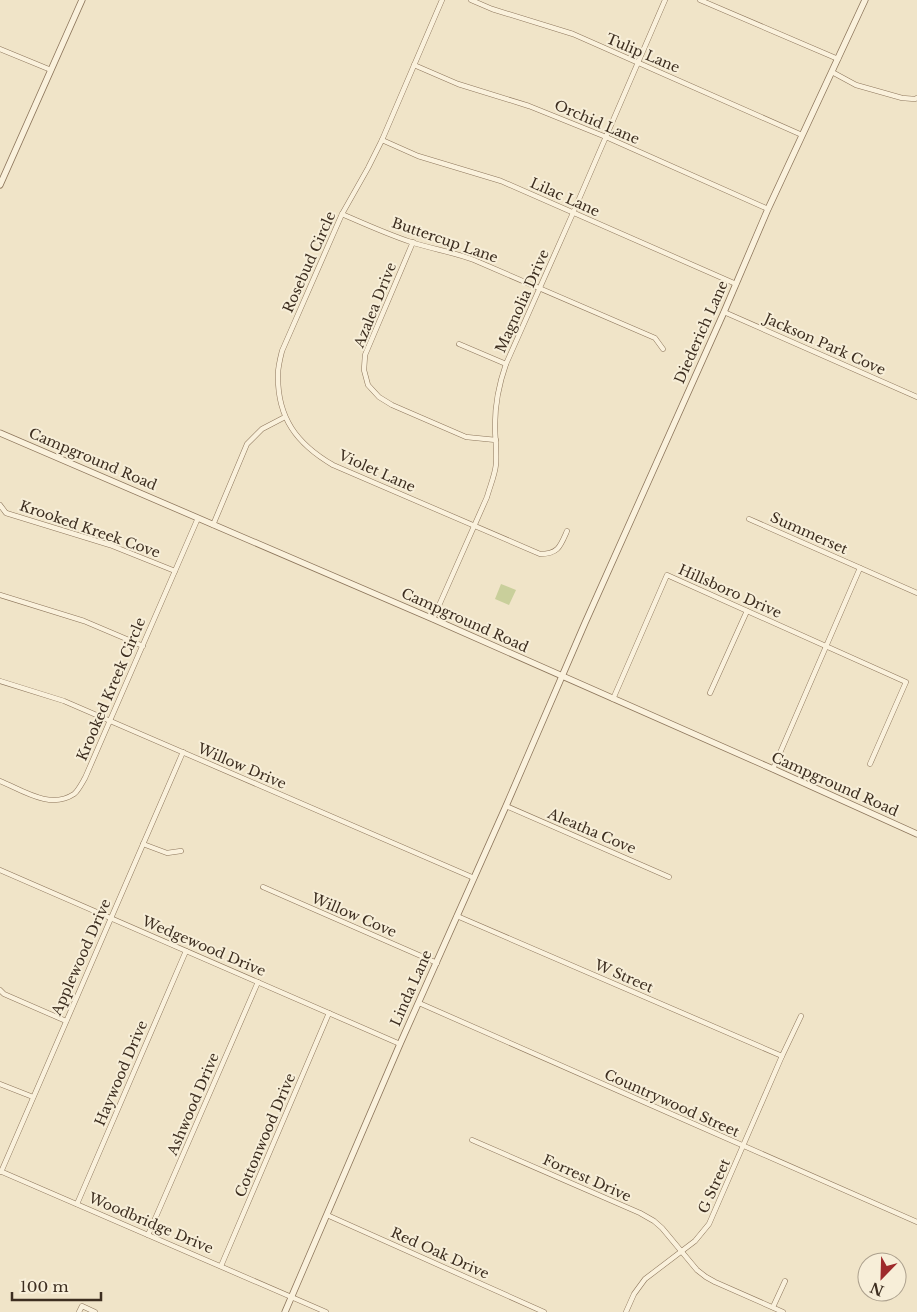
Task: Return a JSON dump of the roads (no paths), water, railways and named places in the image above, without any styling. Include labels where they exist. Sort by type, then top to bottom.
[{"type":"street","points":[[0,185],[82,0]]},
{"type":"street","name":"Rosebud Circle","points":[[285,417],[279,392],[278,373],[282,351],[342,214],[382,140],[442,0]]},
{"type":"street","name":"Tulip Lane","points":[[471,0],[492,9],[573,34],[802,135]]},
{"type":"street","name":"Magnolia Drive","points":[[433,619],[487,497],[492,480],[496,464],[496,397],[500,380],[665,0]]},
{"type":"street","points":[[700,0],[838,59]]},
{"type":"street","name":"Diederich Lane","points":[[562,676],[768,209],[865,0]]},
{"type":"street","points":[[0,49],[51,70]]},
{"type":"street","name":"Orchid Lane","points":[[414,65],[458,84],[529,106],[606,137],[768,209]]},
{"type":"street","points":[[832,72],[856,85],[902,98],[917,98]]},
{"type":"street","name":"Lilac Lane","points":[[382,140],[418,156],[501,181],[736,284]]},
{"type":"street","name":"Buttercup Lane","points":[[342,214],[389,234],[474,260],[655,338],[663,349]]},
{"type":"street","name":"Azalea Drive","points":[[413,242],[366,355],[364,370],[368,385],[379,397],[400,408],[466,436],[496,440]]},
{"type":"street","name":"Jackson Park Cove","points":[[724,312],[917,397]]},
{"type":"street","points":[[459,344],[506,364]]},
{"type":"street","points":[[213,524],[247,444],[262,428],[285,417]]},
{"type":"street","name":"Violet Lane","points":[[285,417],[296,435],[306,446],[333,465],[540,554],[551,554],[559,548],[567,532]]},
{"type":"street","name":"Campground Road","points":[[0,433],[433,619],[917,834]]},
{"type":"street","name":"Krooked Kreek Cove","points":[[0,505],[6,513],[110,545],[175,571]]},
{"type":"street","name":"Krooked Kreek Circle","points":[[0,781],[42,799],[62,800],[75,794],[85,778],[198,518]]},
{"type":"street","name":"Summerset","points":[[749,519],[917,593]]},
{"type":"street","name":"Summerset","points":[[773,769],[860,568]]},
{"type":"street","name":"Hillsboro Drive","points":[[613,699],[667,575],[906,682],[870,764]]},
{"type":"street","points":[[0,596],[84,621],[143,646]]},
{"type":"street","points":[[710,693],[747,611]]},
{"type":"street","name":"Linda Lane","points":[[285,1312],[400,1044],[562,676]]},
{"type":"street","name":"Willow Drive","points":[[0,681],[64,701],[474,878]]},
{"type":"street","name":"Applewood Drive","points":[[1,1172],[182,752]]},
{"type":"street","name":"Aleatha Cove","points":[[506,806],[669,877]]},
{"type":"street","points":[[143,844],[167,853],[181,852]]},
{"type":"street","name":"Wedgewood Drive","points":[[0,870],[400,1044]]},
{"type":"street","name":"Willow Cove","points":[[263,887],[436,963]]},
{"type":"street","name":"W Street","points":[[457,916],[782,1056]]},
{"type":"street","name":"Haywood Drive","points":[[77,1204],[186,951]]},
{"type":"street","name":"Ashwood Drive","points":[[148,1235],[258,982]]},
{"type":"street","points":[[0,990],[4,994],[66,1021]]},
{"type":"street","name":"Countrywood Street","points":[[419,1002],[917,1222]]},
{"type":"street","name":"Cottonwood Drive","points":[[221,1266],[329,1013]]},
{"type":"street","name":"G Street","points":[[626,1312],[634,1294],[645,1279],[695,1241],[709,1224],[801,1016]]},
{"type":"street","points":[[0,1084],[33,1098]]},
{"type":"street","name":"Forrest Drive","points":[[472,1140],[647,1217],[662,1228],[697,1270],[706,1277],[783,1312]]},
{"type":"street","name":"Woodbridge Drive","points":[[1,1172],[292,1297]]},
{"type":"street","name":"Red Oak Drive","points":[[327,1215],[544,1312]]},
{"type":"street","points":[[773,1308],[784,1281]]},
{"type":"street","points":[[292,1297],[326,1312]]},
{"type":"street","points":[[79,1312],[82,1306],[95,1312]]}]
